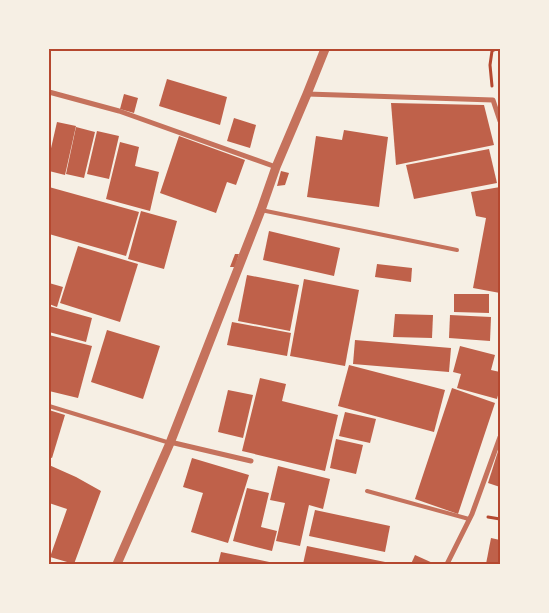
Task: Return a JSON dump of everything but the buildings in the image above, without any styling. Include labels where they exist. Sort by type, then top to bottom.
[{"type":"street","points":[[117,564],[170,442],[276,167],[326,50]]},
{"type":"street","points":[[49,92],[119,111],[276,167]]},
{"type":"street","points":[[308,94],[493,100],[500,122]]},
{"type":"street","points":[[447,564],[469,519],[500,437]]},
{"type":"street","points":[[170,442],[251,461]]},
{"type":"lane","points":[[261,210],[457,250]]},
{"type":"lane","points":[[49,406],[170,442]]},
{"type":"lane","points":[[367,491],[469,519]]},
{"type":"path","points":[[493,100],[490,65],[492,51],[496,49]]}]
